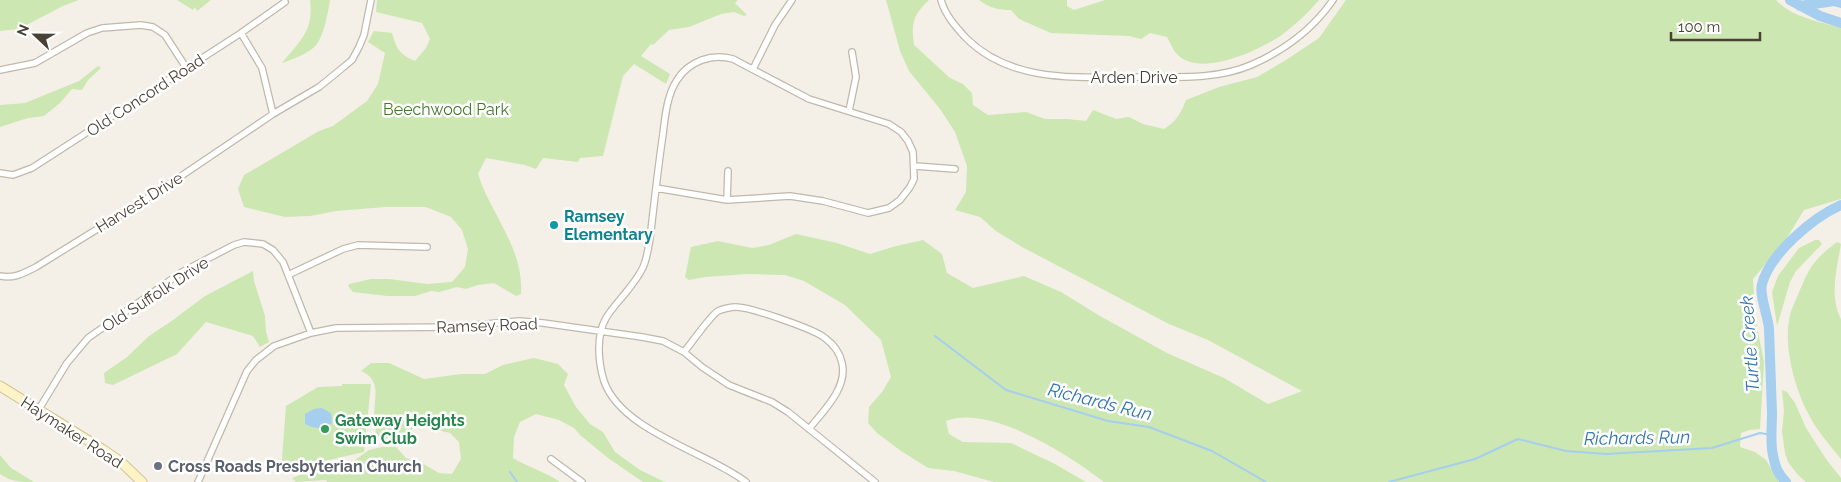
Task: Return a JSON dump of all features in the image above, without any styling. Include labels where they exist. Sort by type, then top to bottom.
[{"type":"main road","name":"Haymaker Road","points":[[0,386],[102,448],[121,462],[142,482]]},
{"type":"street","name":"Harvest Drive","points":[[0,276],[7,278],[18,276],[36,267],[162,190],[273,114],[319,86],[352,60],[364,35],[371,0]]},
{"type":"street","points":[[753,69],[775,25],[792,0]]},
{"type":"street","name":"Arden Drive","points":[[941,0],[955,26],[974,46],[992,58],[1016,68],[1034,74],[1093,78],[1164,79],[1221,74],[1250,65],[1302,35],[1324,14],[1333,0]]},
{"type":"street","name":"Old Concord Road","points":[[0,173],[13,174],[32,168],[242,34],[285,2]]},
{"type":"street","points":[[0,70],[35,63],[87,34],[102,28],[142,25],[153,27],[165,35],[187,69]]},
{"type":"street","points":[[242,34],[262,68],[273,114]]},
{"type":"street","points":[[849,111],[856,78],[852,52]]},
{"type":"street","points":[[656,188],[727,200],[790,196],[822,201],[868,213],[878,212],[889,208],[900,200],[914,179],[913,152],[908,140],[901,132],[889,124],[809,99],[753,69],[723,56],[702,60],[684,71],[676,81],[666,109],[645,264],[606,318],[601,331],[600,363],[604,381],[614,400],[634,418],[661,436],[735,473],[746,482]]},
{"type":"street","points":[[915,166],[956,169]]},
{"type":"street","points":[[727,200],[728,171]]},
{"type":"street","name":"Old Suffolk Drive","points":[[39,409],[67,363],[88,338],[182,272],[234,244],[253,242],[263,244],[279,256],[311,333]]},
{"type":"street","points":[[288,275],[343,249],[358,245],[426,246]]},
{"type":"street","points":[[684,352],[717,312],[735,307],[751,309],[801,326],[824,337],[836,349],[842,364],[840,384],[833,399],[809,429]]},
{"type":"street","name":"Ramsey Road","points":[[198,482],[246,371],[274,346],[311,333],[336,328],[455,327],[519,322],[544,322],[663,342],[684,352],[729,385],[772,402],[788,412],[875,482]]},
{"type":"street","points":[[551,460],[582,482]]},
{"type":"green space","points":[[0,0],[79,0],[63,6],[19,29],[0,31]]},
{"type":"green space","points":[[177,0],[211,0],[197,11],[195,7],[193,10]]},
{"type":"green space","points":[[310,0],[330,0],[319,41],[309,51],[282,63],[300,42],[308,28],[311,11]]},
{"type":"green space","name":"Beechwood Park","points":[[377,0],[738,0],[735,3],[747,15],[744,16],[734,12],[721,14],[689,27],[669,30],[653,45],[651,44],[641,56],[670,74],[666,84],[634,64],[623,76],[603,156],[580,158],[578,162],[543,158],[536,169],[525,165],[486,158],[478,174],[512,247],[521,277],[521,294],[516,296],[494,283],[466,289],[457,287],[439,292],[431,291],[415,296],[387,296],[353,292],[348,286],[349,284],[371,279],[389,279],[427,284],[452,282],[465,267],[468,249],[462,230],[451,217],[426,207],[385,207],[285,217],[244,207],[238,189],[244,175],[319,131],[333,126],[367,101],[378,84],[385,53],[368,42],[374,31],[392,33],[399,50],[415,61],[426,48],[430,39],[422,23],[376,12]]},
{"type":"green space","points":[[886,0],[929,0],[919,10],[914,20],[914,45],[950,78],[963,84],[972,93],[973,105],[988,115],[1026,112],[1045,119],[1086,121],[1093,110],[1116,119],[1129,117],[1143,124],[1164,129],[1178,117],[1186,100],[1219,87],[1257,77],[1319,38],[1346,0],[1776,0],[1782,6],[1798,15],[1841,28],[1841,199],[1804,210],[1785,241],[1753,279],[1755,317],[1764,362],[1760,429],[1741,433],[1740,447],[1755,452],[1766,460],[1779,482],[1104,482],[1050,446],[1028,435],[984,420],[964,418],[946,421],[949,434],[963,442],[1011,443],[1053,463],[1086,482],[994,482],[954,471],[928,468],[877,433],[868,423],[869,407],[882,392],[891,377],[881,340],[845,305],[804,281],[785,275],[748,274],[689,280],[685,277],[691,247],[718,241],[752,248],[769,245],[796,234],[837,243],[870,254],[923,240],[942,254],[947,273],[973,288],[1024,276],[1061,292],[1167,353],[1224,378],[1268,404],[1302,391],[1208,340],[1169,324],[1022,247],[996,231],[980,217],[955,210],[966,192],[967,166],[955,132],[940,109],[909,71],[900,51]]},
{"type":"green space","points":[[979,0],[1067,0],[1067,6],[1074,10],[1105,0],[1319,0],[1288,30],[1261,47],[1232,59],[1202,64],[1189,62],[1179,56],[1167,37],[1150,33],[1141,39],[1129,36],[1051,33],[1019,19],[1011,10],[994,8]]},
{"type":"green space","points":[[98,66],[101,68],[88,80],[82,90],[72,89],[60,103],[44,116],[28,118],[0,127],[0,105],[25,103],[79,81]]},
{"type":"green space","points":[[1819,240],[1822,244],[1796,271],[1790,282],[1777,326],[1772,292],[1778,276],[1799,248]]},
{"type":"green space","points":[[1837,242],[1841,244],[1836,272],[1835,301],[1841,319],[1841,459],[1823,437],[1803,403],[1792,368],[1788,343],[1790,314],[1805,278],[1822,254]]},
{"type":"green space","points":[[253,271],[254,281],[265,316],[269,342],[260,347],[253,336],[206,322],[177,354],[113,385],[105,383],[104,373],[127,357],[149,336],[205,296]]},
{"type":"green space","points":[[534,358],[558,364],[568,374],[564,385],[576,407],[590,424],[603,432],[615,452],[640,470],[665,482],[643,482],[608,458],[574,428],[559,420],[536,414],[520,422],[514,437],[513,458],[560,482],[327,482],[326,480],[296,482],[292,478],[312,470],[355,460],[369,450],[382,447],[396,447],[406,458],[420,462],[439,473],[452,474],[461,459],[459,442],[450,433],[417,425],[408,433],[398,437],[382,438],[376,436],[374,384],[368,375],[361,371],[371,363],[389,363],[424,379],[461,374],[485,374],[503,365]]},
{"type":"green space","name":"Gateway Heights Swim Club","points":[[342,384],[371,384],[364,452],[281,471],[286,406],[318,387],[342,386]]},
{"type":"green space","points":[[1782,390],[1787,392],[1795,403],[1806,428],[1841,478],[1841,482],[1806,482],[1788,462],[1782,432],[1784,411]]},
{"type":"green space","points":[[0,455],[11,468],[34,482],[16,481],[0,474]]},
{"type":"water","points":[[322,408],[331,413],[332,423],[318,428],[305,424],[305,414],[314,409]]},
{"type":"waterway","name":"Turtle Creek","points":[[1790,0],[1820,16],[1841,23]]},
{"type":"waterway","name":"Turtle Creek","points":[[1800,6],[1834,1],[1841,3]]},
{"type":"waterway","name":"Turtle Creek","points":[[1786,482],[1777,470],[1772,450],[1769,329],[1761,289],[1767,272],[1783,249],[1806,227],[1841,205]]},
{"type":"waterway","name":"Richards Run","points":[[935,336],[1006,390],[1108,421],[1149,427],[1212,451],[1266,482]]},
{"type":"waterway","name":"Richards Run","points":[[1389,482],[1475,459],[1518,439],[1566,451],[1606,454],[1712,448],[1760,433],[1772,435]]},
{"type":"waterway","points":[[510,472],[517,482]]},
{"type":"place","name":"Ramsey Elementary","points":[[554,225]]},
{"type":"place","name":"Gateway Heights Swim Club","points":[[325,429]]},
{"type":"place","name":"Cross Roads Presbyterian Church","points":[[158,466]]}]
